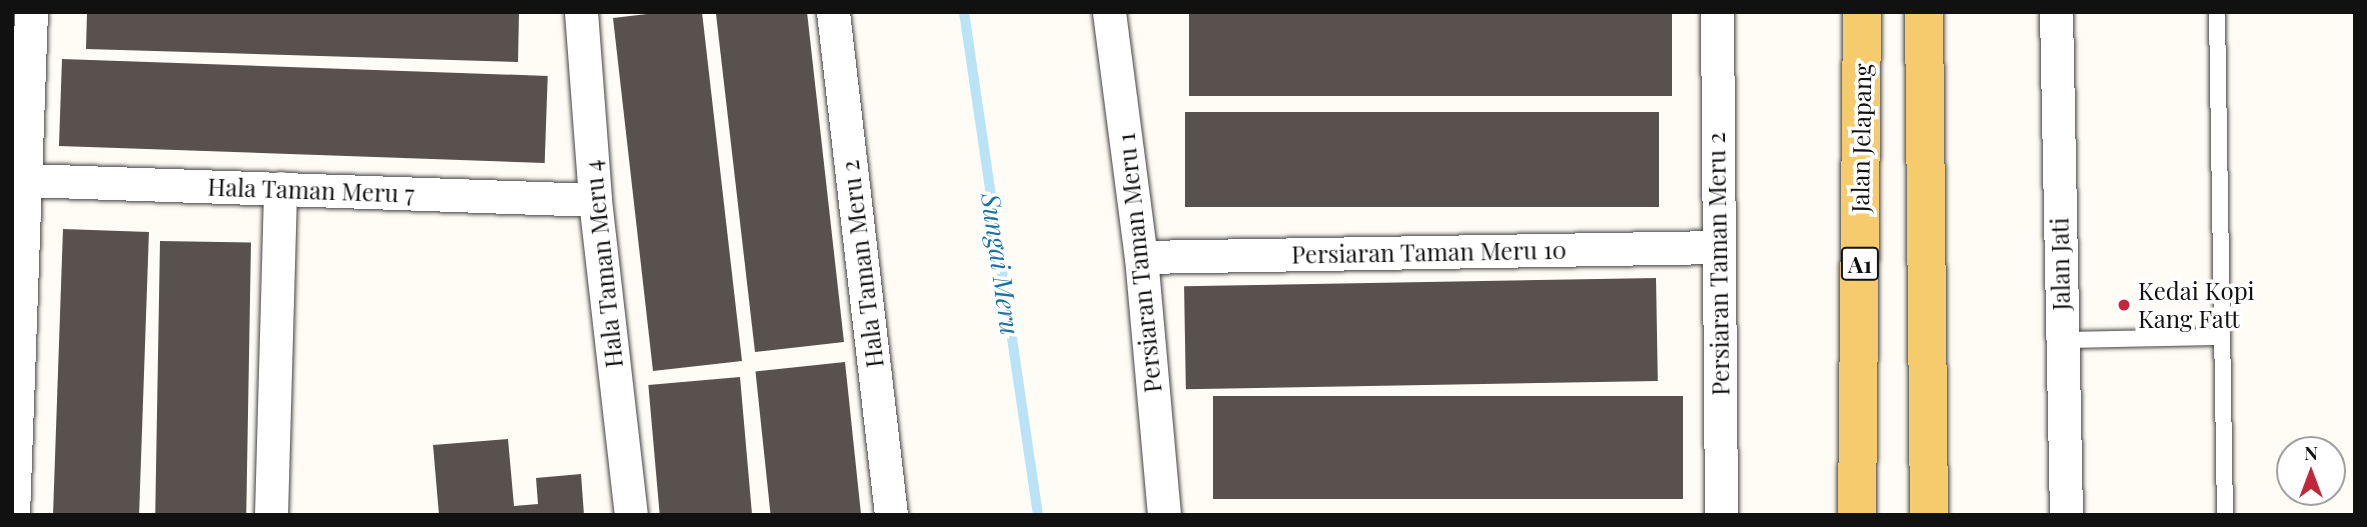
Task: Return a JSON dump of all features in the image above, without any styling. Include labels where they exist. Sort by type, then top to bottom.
[{"type":"main road","name":"Jalan Jelapang","points":[[1857,515],[1862,12]]},
{"type":"main road","points":[[1924,12],[1929,515]]},
{"type":"street","points":[[13,515],[31,12]]},
{"type":"street","name":"Hala Taman Meru 4","points":[[581,12],[595,200],[631,515]]},
{"type":"street","name":"Hala Taman Meru 2","points":[[833,12],[891,515]]},
{"type":"street","name":"Persiaran Taman Meru 1","points":[[1109,12],[1141,257],[1164,515]]},
{"type":"street","name":"Persiaran Taman Meru 2","points":[[1717,12],[1721,515]]},
{"type":"street","name":"Jalan Jati","points":[[2056,12],[2066,515]]},
{"type":"street","name":"Hala Taman Meru 7","points":[[26,180],[595,200]]},
{"type":"street","points":[[271,515],[280,188]]},
{"type":"street","name":"Persiaran Taman Meru 10","points":[[1141,257],[1717,247]]},
{"type":"lane","points":[[2217,12],[2219,337],[2224,515]]},
{"type":"lane","points":[[2062,340],[2219,337]]},
{"type":"building","points":[[87,12],[519,12],[518,62],[86,49]]},
{"type":"building","points":[[664,12],[702,12],[742,361],[653,371],[613,18]]},
{"type":"building","points":[[807,12],[844,342],[755,352],[716,14]]},
{"type":"building","points":[[1189,12],[1672,12],[1672,96],[1189,96]]},
{"type":"building","points":[[62,59],[548,76],[545,163],[59,146]]},
{"type":"building","points":[[1185,112],[1659,112],[1659,207],[1185,207]]},
{"type":"building","points":[[63,229],[149,232],[139,515],[53,515]]},
{"type":"building","points":[[160,241],[251,243],[246,515],[155,515]]},
{"type":"building","points":[[1656,278],[1658,381],[1186,389],[1184,286]]},
{"type":"building","points":[[845,362],[861,515],[771,515],[755,371]]},
{"type":"building","points":[[740,377],[752,515],[660,515],[648,385]]},
{"type":"building","points":[[1213,396],[1683,396],[1683,499],[1213,499]]},
{"type":"building","points":[[508,439],[514,506],[538,504],[536,478],[581,474],[584,515],[439,515],[433,445]]},
{"type":"waterway","name":"Sungai Meru","points":[[964,12],[1038,515]]},
{"type":"place","name":"Kedai Kopi Kang Fatt","points":[[2124,305]]}]
